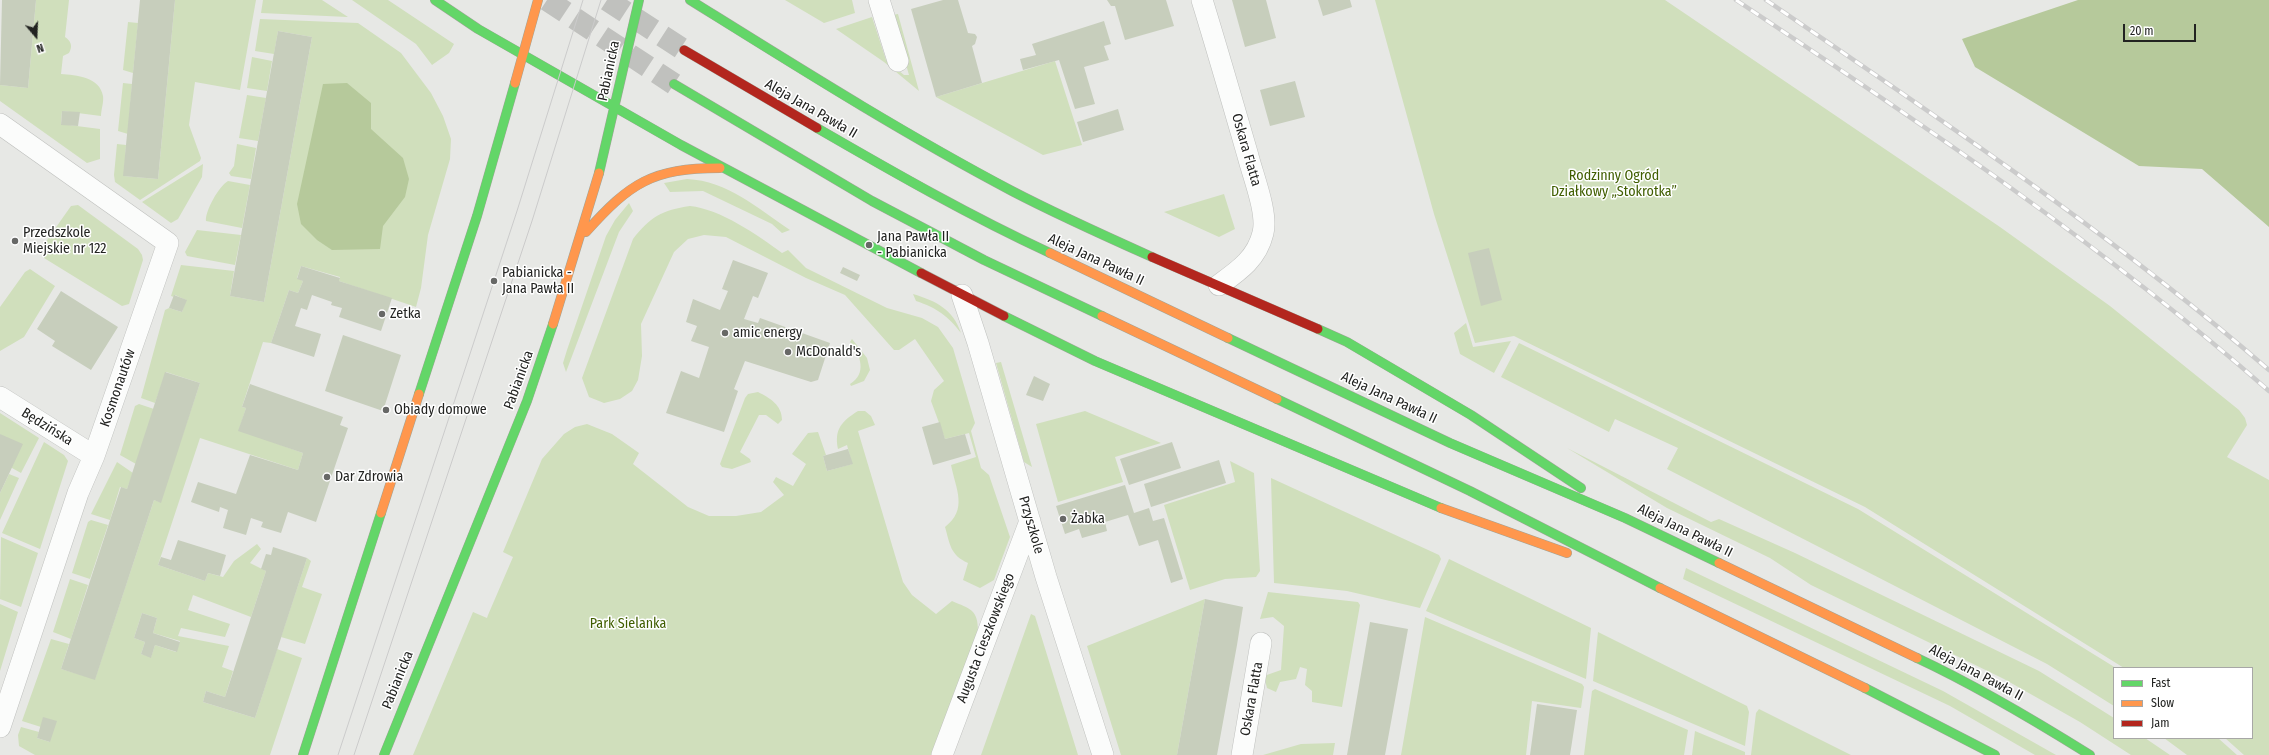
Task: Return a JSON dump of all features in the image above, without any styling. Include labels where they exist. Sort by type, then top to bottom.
[{"type":"main road","points":[[435,0],[478,28],[725,168],[962,295],[1095,361],[1458,515],[1651,583]]},
{"type":"main road","points":[[303,755],[477,216],[538,0]]},
{"type":"main road","name":"Pabianicka","points":[[384,755],[527,401],[581,237],[616,107],[638,0]]},
{"type":"main road","points":[[690,0],[839,92],[1012,191],[1089,229],[1219,285],[1354,346],[1472,415],[1625,518]]},
{"type":"main road","name":"Aleja Jana Pawła II","points":[[684,50],[884,167],[1009,234],[1450,443],[1625,518],[1955,676],[2036,721],[2090,755]]},
{"type":"main road","points":[[674,84],[859,193],[984,260],[1463,488],[1651,583],[1910,710],[1995,755]]},
{"type":"main road","points":[[581,237],[621,195],[633,185],[652,175],[676,169],[695,167],[725,168]]},
{"type":"street","points":[[879,0],[898,61]]},
{"type":"street","name":"Oskara Flatta","points":[[1202,0],[1254,176],[1264,219],[1264,231],[1254,256],[1245,266],[1219,285]]},
{"type":"street","name":"Kosmonautów","points":[[0,124],[168,243],[94,456],[78,493],[0,727]]},
{"type":"street","name":"Przyszkole","points":[[962,295],[1030,521],[1103,755]]},
{"type":"street","name":"Będzińska","points":[[0,397],[94,456]]},
{"type":"street","name":"Augusta Cieszkowskiego","points":[[942,755],[1030,521]]},
{"type":"street","name":"Oskara Flatta","points":[[1242,755],[1261,643]]},
{"type":"green space","points":[[36,0],[69,0],[65,37],[69,40],[71,48],[69,53],[63,56],[61,74],[80,76],[92,81],[101,90],[103,101],[101,116],[62,111],[61,124],[100,129],[100,159],[87,163],[0,101],[0,85],[28,88]]},
{"type":"green space","points":[[175,0],[256,0],[240,90],[195,82],[189,125],[201,158],[200,161],[140,200],[115,182],[114,175],[117,144],[126,145],[124,176],[158,179]]},
{"type":"green space","points":[[263,0],[322,0],[348,17],[261,13]]},
{"type":"green space","points":[[352,0],[388,0],[454,44],[449,53],[432,65],[416,44]]},
{"type":"green space","points":[[785,0],[852,0],[855,13],[824,23]]},
{"type":"green space","name":"Rodzinny Ogród Działkowy „Stokrotka”","points":[[1375,0],[1665,0],[2000,227],[2110,306],[2239,410],[2245,418],[2247,425],[2227,457],[2269,480],[2269,755],[2244,755],[2226,739],[2253,739],[2253,667],[2122,667],[1865,507],[1514,336],[1475,343],[1434,214]]},
{"type":"green space","points":[[2078,0],[2269,0],[2269,227],[2202,169],[2139,166],[1975,67],[1962,39]]},
{"type":"green space","points":[[898,14],[919,91],[884,62],[836,29],[872,17],[886,60],[904,75],[909,75],[892,15]]},
{"type":"green space","points":[[260,19],[358,23],[401,53],[431,93],[443,116],[451,139],[450,159],[428,235],[421,288],[416,307],[339,281],[340,277],[301,266],[297,278],[303,281],[298,293],[289,290],[271,343],[263,342],[242,407],[246,408],[239,430],[303,453],[298,470],[200,438],[158,565],[205,581],[208,573],[223,577],[234,561],[257,544],[261,549],[250,563],[266,571],[251,617],[193,595],[188,610],[230,624],[225,637],[181,628],[178,636],[229,646],[222,667],[233,671],[225,697],[206,691],[203,702],[255,718],[277,649],[302,658],[270,755],[35,755],[19,746],[18,735],[21,727],[39,732],[37,738],[50,742],[41,727],[22,721],[51,639],[69,644],[61,669],[95,679],[154,500],[160,502],[200,383],[166,372],[155,403],[141,398],[165,310],[169,308],[182,312],[186,300],[175,295],[174,297],[171,296],[181,265],[234,271],[230,296],[264,302],[312,37],[278,31],[274,54],[255,51]],"holes":[[[142,613],[157,618],[153,633],[180,641],[176,652],[155,645],[151,657],[141,654],[145,642],[134,638]]]},
{"type":"green space","points":[[128,22],[138,23],[133,73],[123,70]]},
{"type":"green space","points":[[252,57],[272,61],[267,91],[247,88]]},
{"type":"green space","points":[[1055,61],[1082,145],[1043,155],[936,97]]},
{"type":"green space","points":[[123,83],[132,84],[128,134],[118,131]]},
{"type":"green space","points":[[347,83],[371,103],[371,129],[403,158],[409,179],[405,197],[383,226],[380,249],[332,250],[317,240],[301,224],[297,204],[323,84]]},
{"type":"green space","points":[[247,95],[266,98],[258,141],[239,138]]},
{"type":"green space","points":[[237,144],[256,148],[251,179],[231,176],[229,173],[234,166]]},
{"type":"green space","points":[[203,164],[202,177],[178,219],[171,223],[142,202]]},
{"type":"green space","points":[[687,179],[702,181],[729,190],[742,197],[790,230],[782,233],[772,224],[703,191],[670,192],[664,183]]},
{"type":"green space","points":[[228,181],[250,185],[242,228],[206,221],[206,217],[213,199]]},
{"type":"green space","points":[[1224,194],[1235,229],[1219,237],[1164,212]]},
{"type":"green space","points":[[629,203],[633,211],[619,232],[566,372],[563,363],[606,236],[615,220]]},
{"type":"green space","points":[[78,205],[138,249],[142,255],[143,260],[129,304],[122,306],[44,258],[40,250],[71,206]]},
{"type":"green space","points":[[690,206],[702,208],[726,217],[762,238],[782,253],[788,250],[806,268],[887,308],[922,318],[938,327],[953,348],[975,423],[971,431],[981,468],[989,475],[1010,537],[994,580],[980,588],[963,580],[968,563],[954,553],[950,544],[945,527],[952,520],[958,506],[957,491],[951,465],[976,457],[969,433],[945,439],[931,401],[934,390],[944,381],[915,339],[899,350],[894,350],[845,295],[806,278],[726,237],[704,235],[688,239],[674,252],[641,324],[642,356],[638,380],[632,391],[620,399],[604,403],[589,397],[582,378],[633,239],[645,225],[657,216],[664,212]]},
{"type":"green space","points":[[197,230],[241,235],[235,265],[187,256],[185,252]]},
{"type":"green space","points":[[30,269],[55,286],[24,337],[0,351],[0,307],[25,272]]},
{"type":"green space","points":[[913,294],[943,307],[958,325],[961,333],[942,313],[916,301]]},
{"type":"green space","points":[[1466,323],[1473,347],[1511,341],[1494,373],[1460,354],[1454,333]]},
{"type":"green space","points":[[852,339],[867,358],[870,370],[864,381],[851,386],[850,384],[859,375],[860,370],[859,358],[850,342]]},
{"type":"green space","points":[[1519,343],[1858,509],[2114,667],[2113,667],[2113,705],[2047,664],[1667,469],[1678,448],[1615,419],[1609,432],[1501,377]]},
{"type":"green space","points":[[1001,362],[1032,467],[1024,462],[996,363]]},
{"type":"green space","points":[[758,392],[778,406],[782,420],[778,424],[766,415],[759,415],[740,452],[750,459],[751,462],[732,469],[722,467],[720,464],[745,398],[748,394]]},
{"type":"green space","points":[[139,404],[154,409],[136,464],[120,455],[135,406]]},
{"type":"green space","name":"Park Sielanka","points":[[858,411],[865,411],[871,416],[875,425],[858,431],[903,582],[912,595],[936,614],[952,601],[972,611],[975,614],[978,624],[978,631],[932,755],[413,755],[473,612],[487,618],[513,557],[503,552],[542,459],[564,434],[575,427],[587,424],[612,434],[639,453],[633,464],[688,507],[709,516],[736,516],[761,512],[784,495],[773,482],[776,477],[793,486],[806,464],[792,454],[808,433],[818,432],[826,455],[823,456],[827,471],[852,464],[847,445],[838,449],[837,436],[840,426]]},
{"type":"green space","points":[[1085,411],[1161,443],[1115,457],[1123,482],[1058,502],[1036,424]]},
{"type":"green space","points":[[0,413],[39,438],[21,473],[12,468],[0,434]]},
{"type":"green space","points":[[44,442],[64,455],[68,461],[40,549],[2,533]]},
{"type":"green space","points":[[1567,448],[1711,522],[1719,519],[1795,553],[2039,671],[2113,717],[2113,739],[2146,739],[2170,755],[2131,755],[2080,722],[2004,679],[1811,585],[1770,558],[1667,508]]},
{"type":"green space","points":[[1230,461],[1254,473],[1260,571],[1256,577],[1225,579],[1190,590],[1164,505],[1235,482]]},
{"type":"green space","points":[[117,462],[133,473],[127,489],[120,487],[110,520],[91,514]]},
{"type":"green space","points":[[9,474],[19,478],[0,520],[0,493]]},
{"type":"green space","points":[[1271,478],[1439,555],[1441,559],[1420,608],[1347,591],[1274,583]]},
{"type":"green space","points":[[91,520],[108,525],[90,579],[72,573],[88,522]]},
{"type":"green space","points":[[1,537],[38,553],[21,607],[0,599]]},
{"type":"green space","points":[[307,558],[311,561],[302,587],[322,594],[305,644],[281,637]]},
{"type":"green space","points":[[1449,559],[1591,628],[1586,679],[1426,611]]},
{"type":"green space","points":[[1686,568],[1943,691],[2056,755],[2035,755],[1950,706],[1683,579]]},
{"type":"green space","points":[[70,579],[88,585],[71,639],[53,632]]},
{"type":"green space","points":[[1268,592],[1358,602],[1360,605],[1342,707],[1312,702],[1312,691],[1305,685],[1307,669],[1300,667],[1296,679],[1280,682],[1276,692],[1267,688],[1264,676],[1281,670],[1284,626],[1273,617],[1260,619]]},
{"type":"green space","points":[[1205,599],[1177,755],[1121,755],[1087,646]]},
{"type":"green space","points":[[0,604],[18,612],[0,671]]},
{"type":"green space","points":[[1031,614],[1035,616],[1078,755],[981,755]]},
{"type":"green space","points":[[1425,617],[1582,684],[1584,687],[1581,708],[1532,701],[1526,755],[1401,755]]},
{"type":"green space","points":[[1598,632],[1747,706],[1749,712],[1745,746],[1593,681]]},
{"type":"green space","points":[[1595,689],[1688,730],[1684,755],[1584,755],[1592,691]]},
{"type":"green space","points":[[1759,709],[1851,755],[1751,755],[1756,713]]},
{"type":"green space","points":[[1695,731],[1745,752],[1745,755],[1692,755]]},
{"type":"green space","points":[[2165,739],[2219,739],[2237,755],[2187,755]]},
{"type":"green space","points":[[1335,743],[1333,755],[1263,755],[1301,744]]},
{"type":"building","points":[[2,0],[36,0],[28,88],[0,85]]},
{"type":"building","points":[[140,0],[175,0],[158,179],[123,176]]},
{"type":"building","points":[[943,0],[958,0],[968,33],[975,34],[977,37],[975,44],[972,46],[982,83],[936,97],[911,9]]},
{"type":"building","points":[[1107,0],[1166,0],[1174,26],[1125,40],[1115,6],[1111,6]]},
{"type":"building","points":[[1232,0],[1266,0],[1276,38],[1245,47]]},
{"type":"building","points":[[1318,0],[1350,0],[1352,7],[1323,16]]},
{"type":"building","points":[[1104,21],[1111,44],[1104,46],[1109,60],[1084,67],[1095,104],[1075,109],[1059,60],[1023,70],[1020,59],[1036,55],[1032,44]]},
{"type":"building","points":[[278,31],[312,37],[264,302],[230,296]]},
{"type":"building","points":[[1295,81],[1305,117],[1270,126],[1260,90]]},
{"type":"building","points":[[1118,109],[1124,130],[1083,142],[1077,122]]},
{"type":"building","points":[[62,111],[80,112],[78,126],[61,125]]},
{"type":"building","points":[[1489,248],[1502,300],[1481,306],[1468,253]]},
{"type":"building","points":[[733,260],[768,273],[758,298],[753,296],[744,319],[758,323],[760,318],[830,343],[818,380],[811,382],[745,361],[734,389],[738,391],[724,432],[666,413],[681,371],[699,378],[709,347],[691,341],[697,326],[686,322],[693,299],[720,310],[728,291],[722,289]]},
{"type":"building","points":[[301,266],[340,278],[339,281],[392,298],[381,331],[339,317],[342,308],[331,305],[332,302],[312,295],[307,310],[301,308],[295,326],[321,334],[314,357],[271,343],[289,290],[298,293],[303,281],[297,279]]},
{"type":"building","points":[[843,267],[860,275],[857,281],[840,273]]},
{"type":"building","points":[[61,291],[118,327],[91,370],[52,346],[55,341],[37,329]]},
{"type":"building","points":[[174,295],[187,300],[182,312],[169,308]]},
{"type":"building","points":[[343,335],[401,355],[383,411],[325,391]]},
{"type":"building","points":[[165,372],[200,383],[161,503],[154,500],[95,680],[61,669],[121,487],[127,489]]},
{"type":"building","points":[[1034,376],[1050,384],[1043,401],[1026,395]]},
{"type":"building","points":[[250,384],[343,417],[340,425],[348,428],[316,522],[288,512],[281,533],[261,527],[263,522],[251,518],[246,535],[223,528],[228,510],[220,507],[219,512],[191,502],[198,482],[236,494],[250,455],[298,470],[303,453],[238,431],[246,408],[242,407]]},
{"type":"building","points":[[940,422],[945,439],[965,434],[971,454],[933,465],[922,427]]},
{"type":"building","points":[[0,434],[23,444],[0,493]]},
{"type":"building","points":[[1172,442],[1181,468],[1129,485],[1120,459]]},
{"type":"building","points":[[848,449],[853,464],[827,471],[823,456]]},
{"type":"building","points":[[1219,460],[1226,483],[1151,507],[1144,484]]},
{"type":"building","points":[[1125,485],[1134,513],[1149,508],[1153,521],[1164,518],[1183,579],[1171,583],[1158,540],[1139,546],[1128,515],[1105,522],[1107,531],[1082,538],[1079,529],[1065,534],[1056,506]]},
{"type":"building","points":[[178,540],[226,555],[220,576],[208,573],[205,581],[158,565],[161,557],[171,560]]},
{"type":"building","points":[[273,547],[307,558],[255,718],[203,702],[206,691],[225,697],[266,571],[261,569],[266,554],[271,555]]},
{"type":"building","points":[[1205,599],[1243,607],[1237,645],[1217,755],[1177,755]]},
{"type":"building","points":[[142,613],[157,618],[153,633],[180,642],[177,652],[155,645],[151,658],[141,654],[145,642],[134,638]]},
{"type":"building","points":[[1370,622],[1408,629],[1385,755],[1347,755]]},
{"type":"building","points":[[1537,704],[1577,710],[1570,755],[1530,755]]},
{"type":"building","points":[[43,717],[57,721],[50,742],[37,738]]},
{"type":"tunnel","points":[[547,0],[674,84]]},
{"type":"tunnel","points":[[607,0],[684,50]]},
{"type":"tram line","points":[[338,755],[517,211],[583,0]]},
{"type":"tram line","points":[[354,755],[532,221],[601,0]]},
{"type":"railway","points":[[1736,0],[1873,92],[2009,186],[2076,235],[2206,337],[2269,391]]},
{"type":"railway","points":[[1766,0],[1959,133],[2086,224],[2148,271],[2269,370]]},
{"type":"traffic: fast","points":[[435,0],[478,29],[681,145],[921,273]]},
{"type":"traffic: fast","points":[[599,173],[639,0]]},
{"type":"traffic: fast","points":[[690,0],[770,50],[971,169],[1012,191],[1152,257]]},
{"type":"traffic: fast","points":[[419,394],[477,216],[515,83]]},
{"type":"traffic: fast","points":[[674,84],[872,201],[984,260],[1102,316]]},
{"type":"traffic: fast","points":[[817,128],[961,209],[1050,253]]},
{"type":"traffic: fast","points":[[1004,316],[1095,361],[1441,508]]},
{"type":"traffic: fast","points":[[384,755],[527,401],[553,324]]},
{"type":"traffic: fast","points":[[1318,329],[1347,342],[1471,415],[1581,488]]},
{"type":"traffic: fast","points":[[1228,338],[1450,443],[1625,518],[1719,563]]},
{"type":"traffic: fast","points":[[1277,399],[1470,491],[1660,588]]},
{"type":"traffic: fast","points":[[303,755],[381,513]]},
{"type":"traffic: fast","points":[[1917,658],[2005,704],[2090,755]]},
{"type":"traffic: fast","points":[[1865,688],[1995,755]]},
{"type":"traffic: slow","points":[[515,83],[538,0]]},
{"type":"traffic: slow","points":[[586,232],[616,201],[630,190],[644,182],[659,175],[677,171],[720,168]]},
{"type":"traffic: slow","points":[[553,324],[599,173]]},
{"type":"traffic: slow","points":[[1050,253],[1228,338]]},
{"type":"traffic: slow","points":[[1102,316],[1277,399]]},
{"type":"traffic: slow","points":[[381,513],[419,394]]},
{"type":"traffic: slow","points":[[1441,508],[1567,553]]},
{"type":"traffic: slow","points":[[1719,563],[1917,658]]},
{"type":"traffic: slow","points":[[1660,588],[1865,688]]},
{"type":"traffic: jam","points":[[684,50],[817,128]]},
{"type":"traffic: jam","points":[[1152,257],[1318,329]]},
{"type":"traffic: jam","points":[[921,273],[1004,316]]},
{"type":"place","name":"Przedszkole Miejskie nr 122","points":[[15,241]]},
{"type":"place","name":"Jana Pawła II - Pabianicka","points":[[869,245]]},
{"type":"place","name":"Pabianicka - Jana Pawła II","points":[[494,281]]},
{"type":"place","name":"Zetka","points":[[382,314]]},
{"type":"place","name":"amic energy","points":[[725,333]]},
{"type":"place","name":"McDonald's","points":[[788,352]]},
{"type":"place","name":"Obiady domowe","points":[[386,410]]},
{"type":"place","name":"Dar Zdrowia","points":[[327,477]]},
{"type":"place","name":"Żabka","points":[[1063,519]]}]
